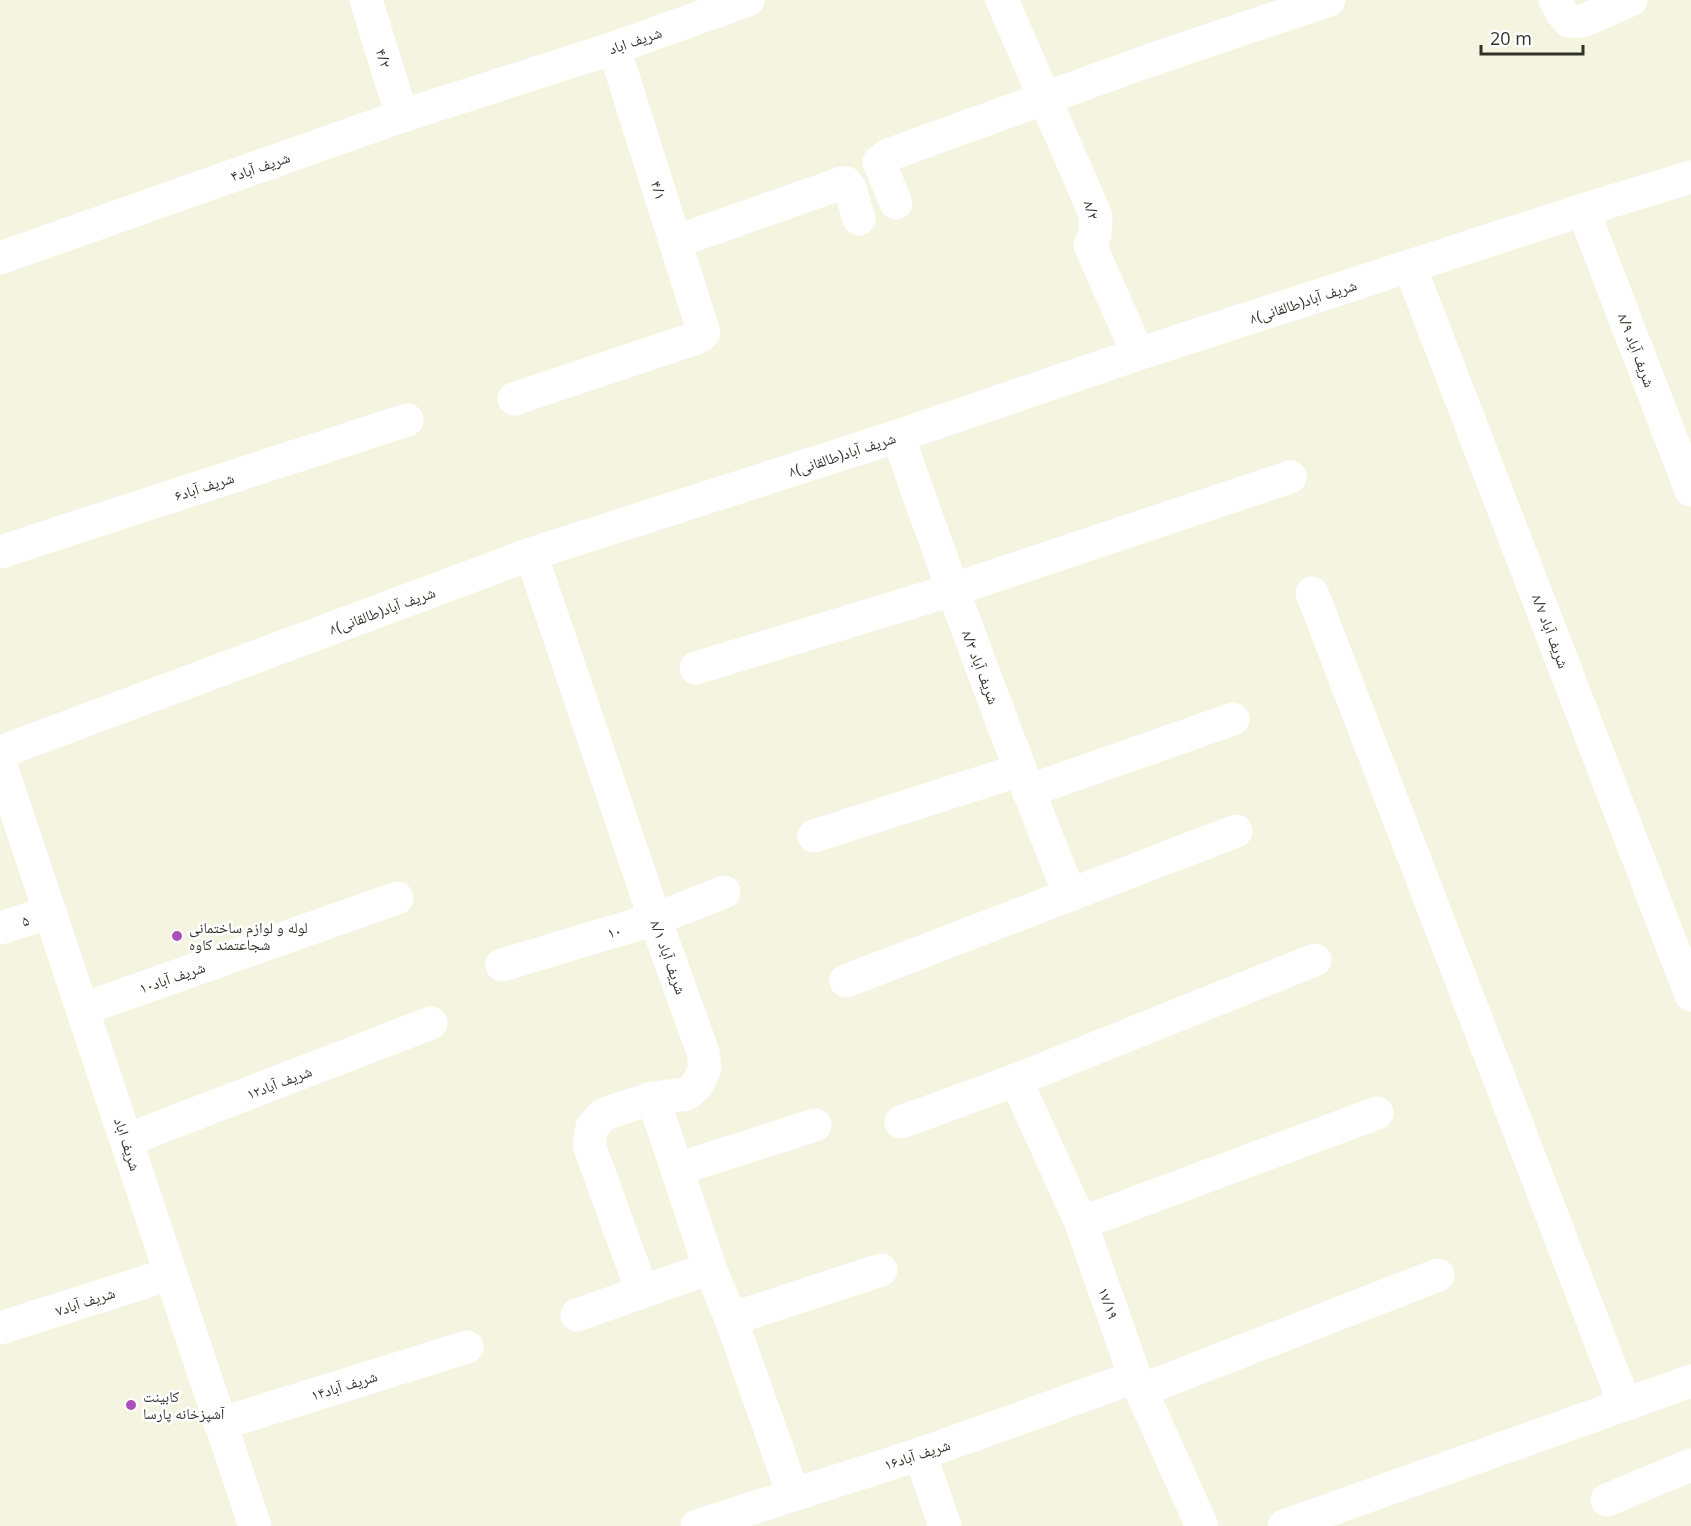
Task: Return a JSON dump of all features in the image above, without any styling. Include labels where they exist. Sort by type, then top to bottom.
[{"type":"street","name":"۴/۲","points":[[366,0],[402,116]]},
{"type":"street","name":"شریف اباد","points":[[521,76],[614,48],[748,0]]},
{"type":"street","name":"۸/۲","points":[[1002,0],[1096,216],[1095,234],[1090,244],[1138,354]]},
{"type":"street","points":[[896,203],[879,162],[888,155],[1145,62],[1329,0]]},
{"type":"street","points":[[1555,0],[1569,21],[1583,21],[1631,0]]},
{"type":"street","name":"۴/۱","points":[[514,399],[699,337],[704,333],[614,48]]},
{"type":"street","name":"۴شریف آباد","points":[[0,258],[521,76]]},
{"type":"street","name":"۸شریف آباد(طالقانی)","points":[[0,752],[531,554],[898,436],[1138,354],[1691,177]]},
{"type":"street","points":[[675,242],[843,183],[850,188],[859,219]]},
{"type":"street","name":"شریف آباد ۸/۹","points":[[1583,210],[1691,490]]},
{"type":"street","name":"شریف آباد ۸/۷","points":[[1410,267],[1691,995]]},
{"type":"street","name":"شریف آباد۶","points":[[0,552],[407,420]]},
{"type":"street","name":"شریف آباد ۸/۳","points":[[898,436],[952,590],[1070,895]]},
{"type":"street","points":[[696,668],[952,590],[1290,477]]},
{"type":"street","name":"شریف آباد ۸/۱","points":[[531,554],[655,919],[703,1052],[705,1068],[697,1085],[687,1094],[653,1098],[604,1114],[592,1127],[590,1145],[642,1291]]},
{"type":"street","points":[[1312,593],[1625,1405]]},
{"type":"street","points":[[814,836],[1024,780],[1233,719]]},
{"type":"street","name":"شریف اباد","points":[[0,763],[220,1424],[249,1524]]},
{"type":"street","points":[[846,981],[1236,831]]},
{"type":"street","name":"۱۰","points":[[502,965],[655,919],[724,892]]},
{"type":"street","name":"شریف آباد۱۰","points":[[83,1009],[397,898]]},
{"type":"street","name":"۵","points":[[0,928],[50,912]]},
{"type":"street","points":[[901,1122],[1016,1080],[1315,960]]},
{"type":"street","name":"شریف آباد۱۲","points":[[127,1140],[431,1023]]},
{"type":"street","name":"۱۷/۱۹","points":[[1016,1080],[1081,1223],[1138,1383],[1202,1526]]},
{"type":"street","points":[[653,1098],[710,1268],[731,1318],[794,1494]]},
{"type":"street","points":[[1081,1223],[1377,1113]]},
{"type":"street","points":[[678,1169],[814,1125]]},
{"type":"street","points":[[577,1315],[710,1268]]},
{"type":"street","points":[[731,1318],[881,1270]]},
{"type":"street","name":"شریف آباد۷","points":[[0,1328],[170,1274]]},
{"type":"street","name":"شریف آباد۱۶","points":[[701,1525],[1138,1383],[1438,1275]]},
{"type":"street","name":"شریف آباد۱۴","points":[[220,1424],[467,1347]]},
{"type":"street","points":[[1284,1526],[1691,1381]]},
{"type":"street","points":[[920,1454],[945,1526]]},
{"type":"street","points":[[1607,1500],[1691,1465]]},
{"type":"place","name":"لوله و لوازم ساختمانی شجاعتمند کاوه","points":[[177,936]]},
{"type":"place","name":"کابینت آشپزخانه پارسا","points":[[131,1405]]}]
